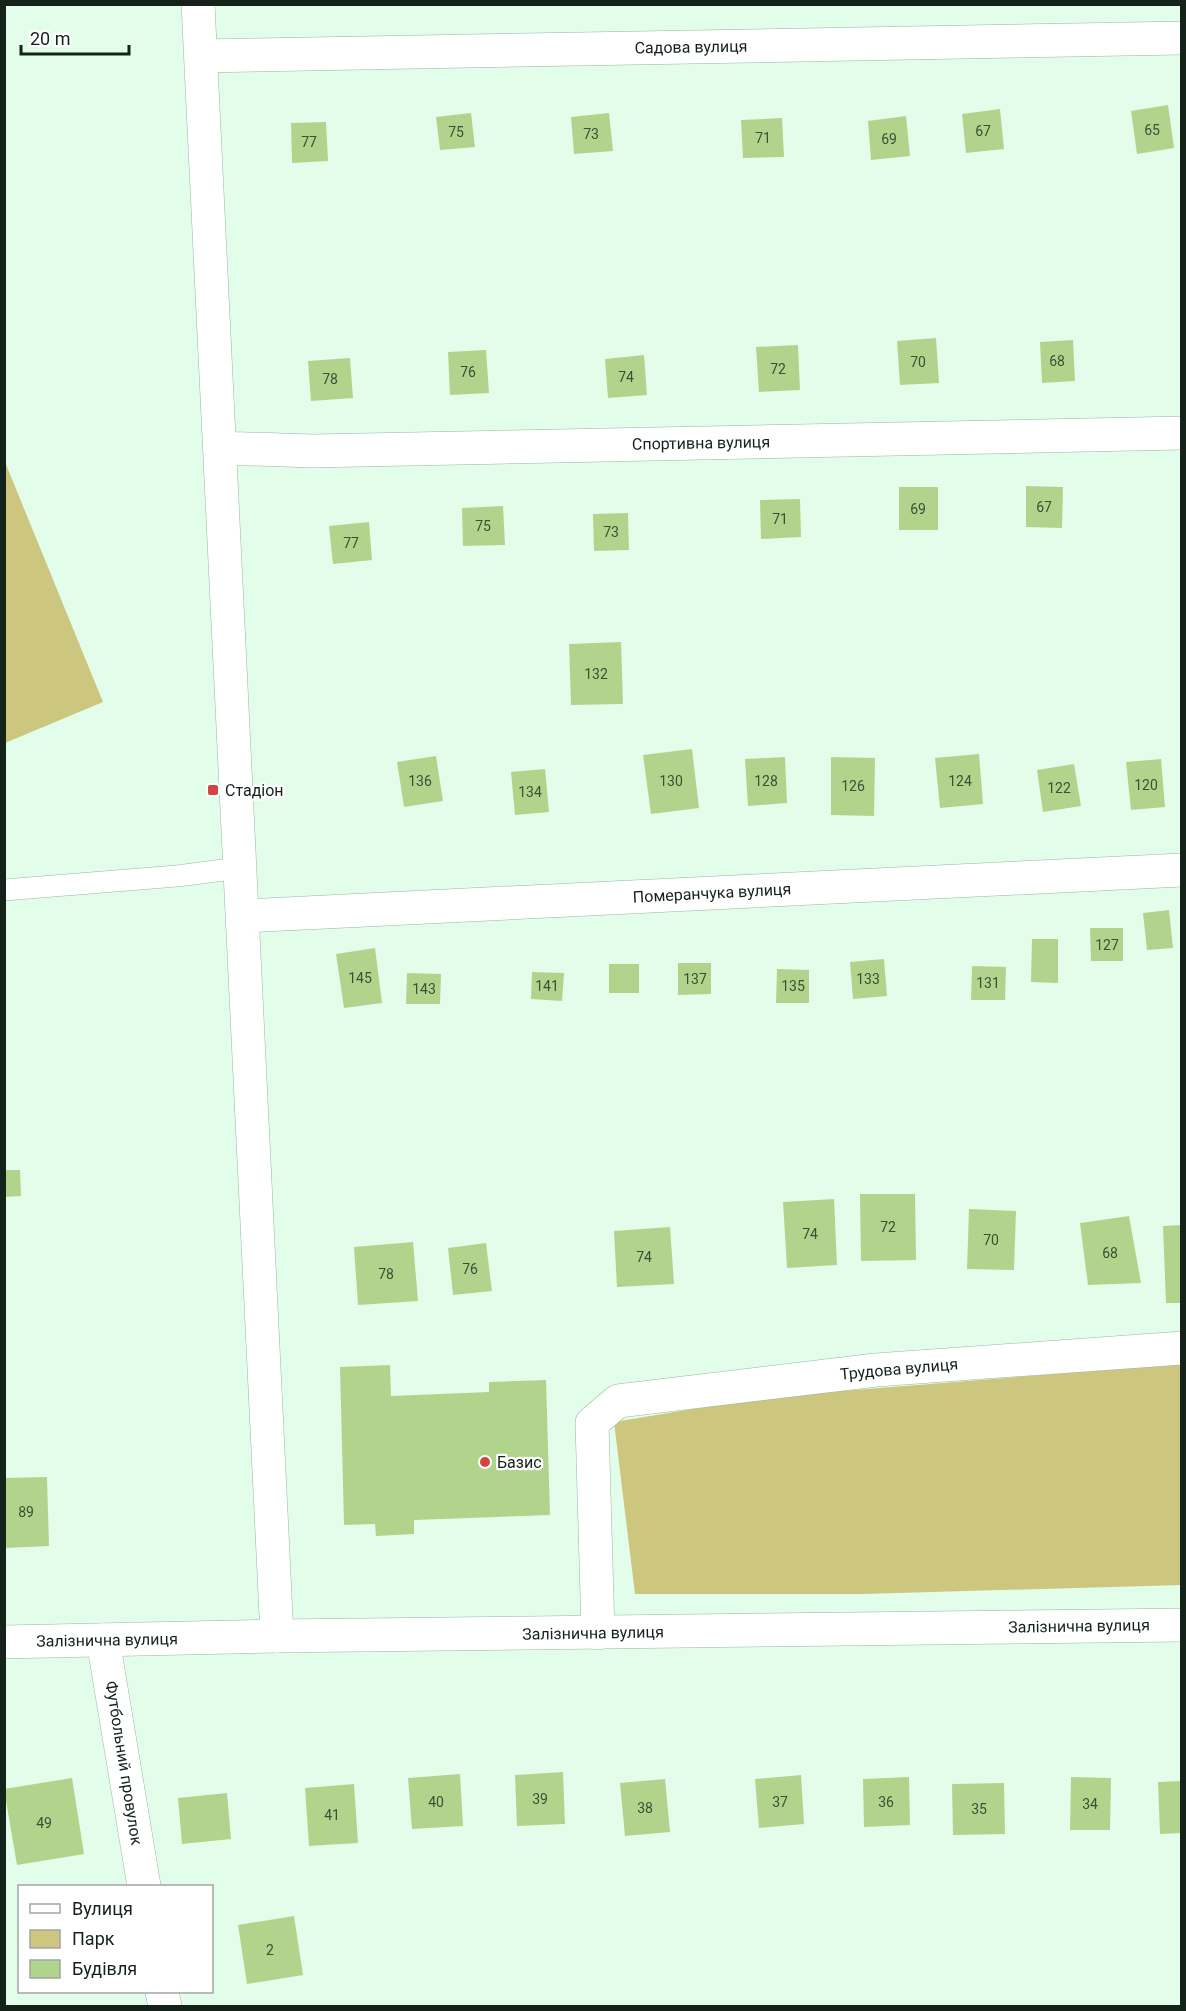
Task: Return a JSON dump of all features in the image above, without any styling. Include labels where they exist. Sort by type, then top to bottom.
[{"type":"street","points":[[198,4],[277,1636]]},
{"type":"street","name":"Садова вулиця","points":[[201,56],[1182,38]]},
{"type":"street","name":"Спортивна вулиця","points":[[220,448],[312,451],[1182,433]]},
{"type":"street","name":"Померанчука вулиця","points":[[242,916],[1182,870]]},
{"type":"street","name":"Трудова вулиця","points":[[598,1633],[592,1423],[618,1401],[876,1370],[1182,1348]]},
{"type":"street","name":"Залізнична вулиця","points":[[4,1642],[277,1636],[1182,1625]]},
{"type":"street","name":"Футбольний провулок","points":[[103,1640],[144,1885]]},
{"type":"lane","points":[[4,890],[177,876],[239,868]]},
{"type":"green space","points":[[5,462],[103,702],[4,743]]},
{"type":"green space","points":[[1181,1364],[1181,1585],[863,1594],[635,1594],[614,1422],[766,1397]]},
{"type":"building","points":[[1168,105],[1174,148],[1137,154],[1131,111]]},
{"type":"building","points":[[1000,109],[1004,149],[966,153],[962,114]]},
{"type":"building","points":[[471,113],[475,147],[440,150],[436,117]]},
{"type":"building","points":[[609,113],[613,151],[574,154],[571,117]]},
{"type":"building","points":[[906,116],[910,156],[871,160],[868,121]]},
{"type":"building","points":[[782,118],[784,157],[743,158],[741,120]]},
{"type":"building","points":[[326,122],[328,161],[292,163],[291,123]]},
{"type":"building","points":[[936,338],[939,383],[900,385],[897,341]]},
{"type":"building","points":[[1073,340],[1075,381],[1042,383],[1040,342]]},
{"type":"building","points":[[798,345],[800,390],[759,392],[756,347]]},
{"type":"building","points":[[486,350],[489,393],[450,395],[448,352]]},
{"type":"building","points":[[644,355],[647,395],[608,398],[605,359]]},
{"type":"building","points":[[350,358],[353,398],[311,401],[308,361]]},
{"type":"building","points":[[1026,486],[1063,487],[1062,528],[1026,527]]},
{"type":"building","points":[[899,487],[938,487],[938,530],[899,530]]},
{"type":"building","points":[[800,499],[801,537],[761,539],[760,500]]},
{"type":"building","points":[[503,506],[505,545],[463,546],[462,508]]},
{"type":"building","points":[[628,513],[629,550],[594,551],[593,514]]},
{"type":"building","points":[[369,522],[372,560],[333,564],[329,526]]},
{"type":"building","points":[[621,642],[623,704],[571,705],[569,644]]},
{"type":"building","points":[[692,749],[699,808],[651,814],[643,755]]},
{"type":"building","points":[[979,754],[983,804],[940,808],[935,758]]},
{"type":"building","points":[[436,756],[443,801],[404,807],[397,762]]},
{"type":"building","points":[[785,757],[787,803],[748,806],[745,759]]},
{"type":"building","points":[[831,757],[875,758],[874,816],[831,815]]},
{"type":"building","points":[[1161,759],[1165,807],[1131,810],[1126,762]]},
{"type":"building","points":[[1074,764],[1081,806],[1043,812],[1037,770]]},
{"type":"building","points":[[545,769],[549,812],[515,815],[511,772]]},
{"type":"building","points":[[1169,910],[1173,948],[1147,950],[1143,913]]},
{"type":"building","points":[[1090,928],[1123,928],[1123,961],[1091,961]]},
{"type":"building","points":[[1032,939],[1058,939],[1058,983],[1031,982]]},
{"type":"building","points":[[375,948],[382,1003],[344,1008],[336,954]]},
{"type":"building","points":[[884,959],[887,996],[853,999],[850,962]]},
{"type":"building","points":[[678,963],[711,963],[711,994],[678,995]]},
{"type":"building","points":[[609,964],[639,964],[639,993],[609,993]]},
{"type":"building","points":[[972,966],[1006,967],[1005,1000],[971,1000]]},
{"type":"building","points":[[777,969],[809,970],[809,1003],[776,1003]]},
{"type":"building","points":[[532,972],[564,973],[562,1001],[531,999]]},
{"type":"building","points":[[407,973],[441,974],[440,1004],[406,1004]]},
{"type":"building","points":[[4,1170],[20,1170],[21,1196],[4,1197]]},
{"type":"building","points":[[860,1194],[915,1194],[916,1260],[861,1261]]},
{"type":"building","points":[[834,1199],[837,1265],[787,1268],[783,1202]]},
{"type":"building","points":[[969,1209],[1016,1211],[1014,1270],[967,1269]]},
{"type":"building","points":[[1129,1216],[1141,1283],[1088,1285],[1080,1223]]},
{"type":"building","points":[[1182,1225],[1182,1303],[1166,1303],[1163,1226]]},
{"type":"building","points":[[670,1227],[674,1284],[617,1287],[614,1231]]},
{"type":"building","points":[[413,1242],[418,1301],[358,1305],[354,1247]]},
{"type":"building","points":[[486,1243],[492,1291],[453,1295],[448,1248]]},
{"type":"building","points":[[390,1365],[391,1396],[489,1392],[489,1382],[546,1380],[550,1515],[414,1520],[414,1534],[376,1536],[375,1524],[344,1525],[340,1367]]},
{"type":"building","points":[[47,1477],[49,1546],[4,1548],[4,1478]]},
{"type":"building","points":[[563,1772],[565,1824],[517,1826],[515,1775]]},
{"type":"building","points":[[460,1774],[463,1826],[412,1829],[408,1778]]},
{"type":"building","points":[[801,1775],[804,1824],[759,1828],[755,1779]]},
{"type":"building","points":[[909,1777],[910,1825],[864,1827],[863,1779]]},
{"type":"building","points":[[1071,1777],[1111,1778],[1110,1830],[1070,1830]]},
{"type":"building","points":[[72,1778],[84,1854],[17,1865],[4,1789]]},
{"type":"building","points":[[665,1779],[670,1832],[625,1836],[620,1783]]},
{"type":"building","points":[[1182,1781],[1182,1833],[1160,1834],[1158,1782]]},
{"type":"building","points":[[1004,1783],[1005,1834],[953,1835],[952,1784]]},
{"type":"building","points":[[354,1784],[358,1843],[309,1846],[305,1788]]},
{"type":"building","points":[[227,1793],[231,1839],[182,1844],[178,1798]]},
{"type":"building","points":[[294,1916],[303,1975],[247,1984],[238,1925]]},
{"type":"place","name":"Стадіон","points":[[213,790]]},
{"type":"place","name":"Базис","points":[[485,1462]]}]
